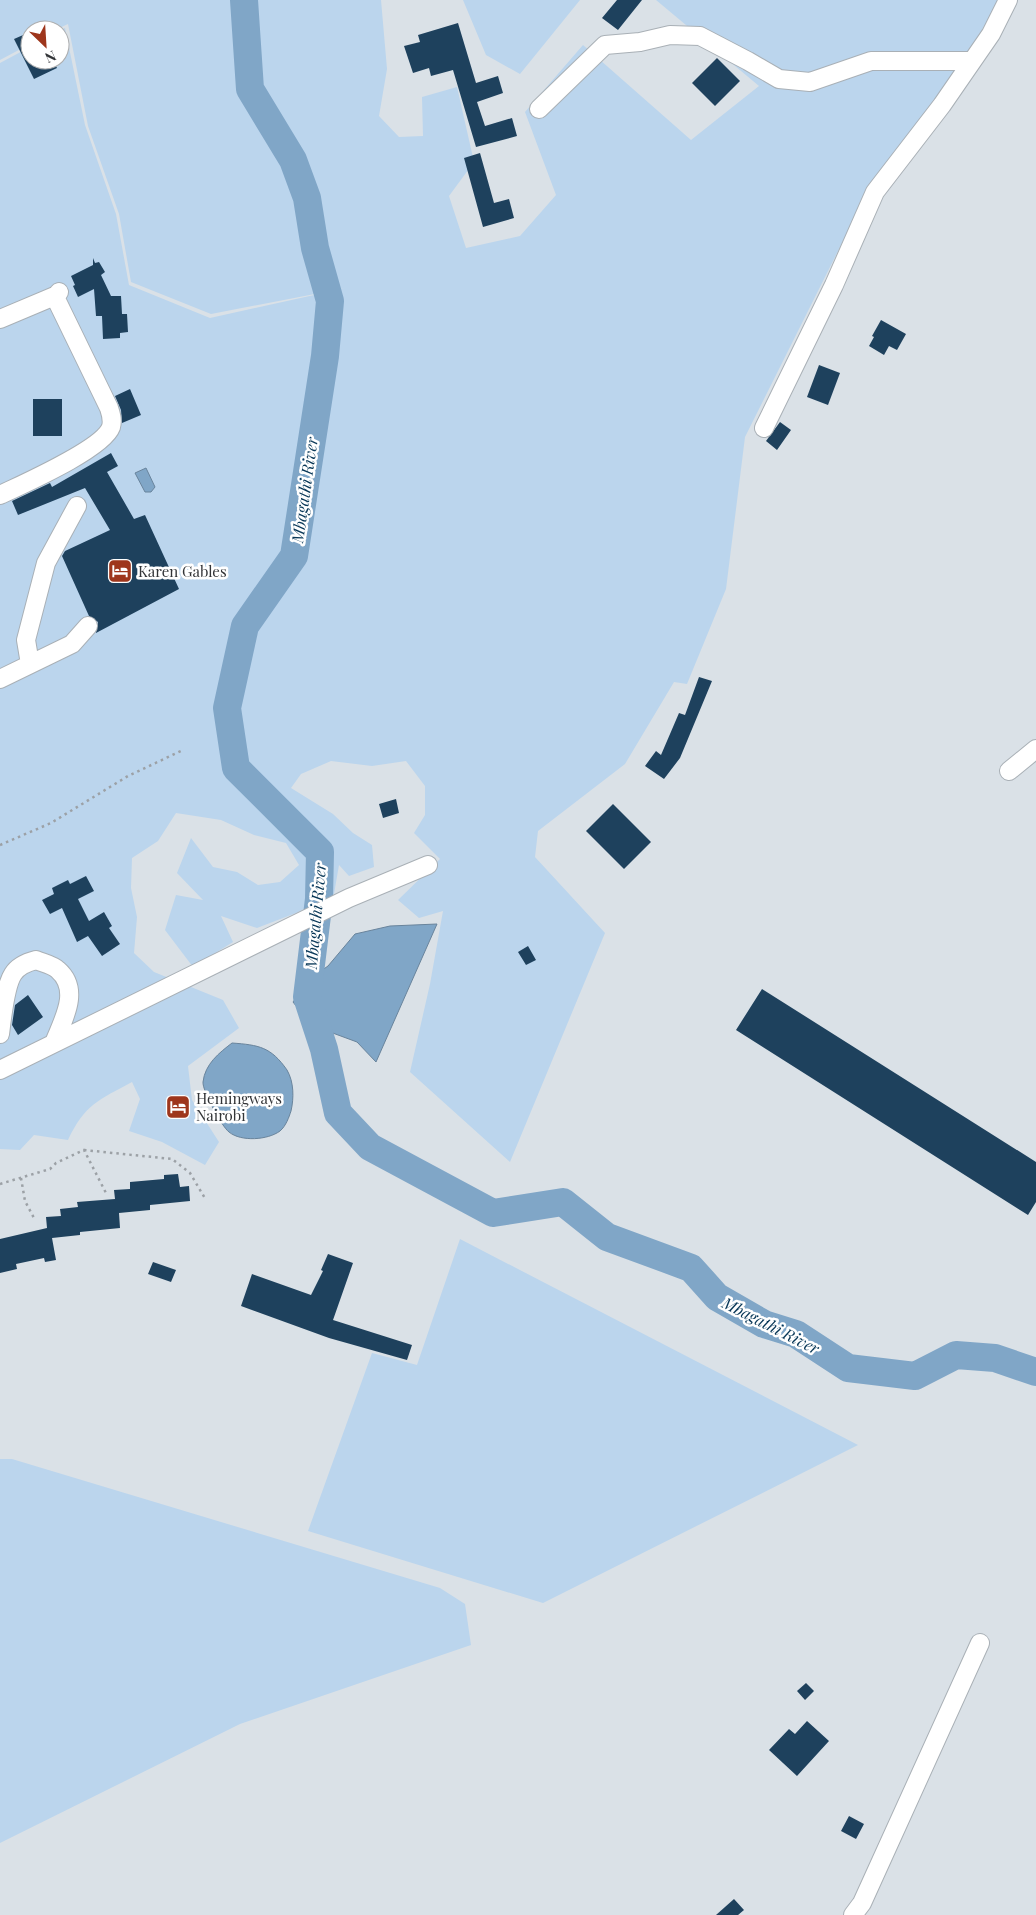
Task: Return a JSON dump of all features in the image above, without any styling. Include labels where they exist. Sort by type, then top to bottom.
[{"type":"street","points":[[764,428],[834,285],[876,192],[942,105],[991,34],[1008,0]]},
{"type":"street","points":[[539,109],[605,45],[640,42],[670,34],[700,36],[748,60],[779,79],[810,82],[872,62],[972,61]]},
{"type":"street","points":[[0,319],[58,293],[56,299],[110,408],[112,420],[111,428],[102,438],[61,466],[0,495]]},
{"type":"street","points":[[30,664],[26,640],[46,563],[77,506]]},
{"type":"street","points":[[0,679],[72,644],[88,626]]},
{"type":"street","points":[[1009,771],[1036,749]]},
{"type":"street","points":[[0,1070],[349,898],[428,865]]},
{"type":"street","points":[[0,1034],[3,1010],[13,974],[25,963],[36,960],[58,970],[69,987],[69,1006],[54,1043]]},
{"type":"street","points":[[853,1915],[862,1903],[980,1643]]},
{"type":"path","points":[[0,845],[51,823],[128,776],[183,750]]},
{"type":"path","points":[[84,1150],[107,1195]]},
{"type":"path","points":[[0,1184],[50,1169],[56,1163],[84,1150],[172,1159],[190,1172],[206,1200]]},
{"type":"path","points":[[21,1178],[25,1200],[34,1218]]},
{"type":"shaded area","points":[[0,0],[381,0],[387,69],[379,116],[399,137],[423,136],[422,97],[457,87],[474,162],[449,196],[466,248],[520,236],[556,195],[525,112],[583,45],[691,140],[759,86],[656,0],[998,0],[967,58],[865,197],[745,437],[726,589],[687,684],[674,682],[625,764],[538,831],[535,857],[605,933],[510,1162],[410,1072],[430,984],[443,911],[419,918],[398,900],[440,859],[414,833],[425,815],[425,786],[406,761],[372,766],[331,761],[301,774],[291,788],[333,814],[353,833],[372,845],[374,867],[349,876],[339,865],[334,894],[296,913],[257,928],[221,916],[233,942],[193,967],[165,930],[176,895],[203,900],[177,873],[191,838],[213,867],[237,872],[258,885],[280,882],[299,865],[286,843],[254,835],[221,820],[176,813],[158,841],[132,858],[131,888],[137,917],[134,953],[154,972],[223,1000],[239,1028],[188,1066],[192,1100],[219,1142],[205,1165],[162,1142],[129,1131],[140,1099],[132,1082],[94,1104],[81,1118],[68,1140],[34,1135],[20,1150],[0,1149],[0,63],[20,52],[20,70],[70,70],[70,52],[85,125],[116,214],[129,285],[210,318],[346,288],[211,314],[131,282],[119,214],[88,126],[70,34],[70,20],[20,20],[20,49],[0,60]]},
{"type":"shaded area","points":[[463,0],[580,0],[520,74],[486,55]]},
{"type":"shaded area","points":[[146,468],[155,487],[151,492],[145,492],[135,473]]},
{"type":"shaded area","points":[[437,924],[376,1062],[357,1042],[311,1025],[293,1002],[311,978],[328,966],[355,934],[390,926]]},
{"type":"shaded area","points":[[232,1043],[257,1046],[264,1049],[275,1056],[287,1070],[293,1090],[293,1101],[284,1127],[275,1134],[255,1139],[234,1135],[226,1129],[209,1100],[203,1082],[204,1076],[210,1064]]},
{"type":"shaded area","points":[[460,1239],[858,1445],[543,1603],[308,1531],[372,1353],[417,1365]]},
{"type":"shaded area","points":[[0,1459],[12,1459],[440,1588],[465,1604],[471,1645],[240,1724],[0,1843]]},
{"type":"building","points":[[617,0],[642,0],[618,30],[602,18]]},
{"type":"building","points":[[458,23],[476,83],[498,76],[503,93],[477,102],[485,126],[512,118],[517,136],[476,147],[453,70],[431,76],[429,68],[413,73],[404,46],[420,42],[418,35]]},
{"type":"building","points":[[20,36],[20,51],[14,39]]},
{"type":"building","points":[[717,58],[740,81],[715,106],[692,83]]},
{"type":"building","points":[[30,70],[53,70],[34,79]]},
{"type":"building","points":[[480,153],[494,203],[509,199],[514,218],[483,227],[464,158]]},
{"type":"building","points":[[93,258],[95,263],[99,262],[105,272],[101,275],[111,296],[121,296],[122,314],[127,314],[128,332],[120,333],[120,338],[103,339],[102,316],[96,316],[94,289],[78,297],[73,286],[75,285],[71,276],[93,265]]},
{"type":"building","points":[[881,320],[906,334],[897,350],[889,346],[884,355],[869,346]]},
{"type":"building","points":[[819,365],[840,373],[828,405],[807,397]]},
{"type":"building","points":[[130,389],[141,415],[122,423],[121,410],[115,396]]},
{"type":"building","points":[[33,399],[62,399],[62,436],[33,436]]},
{"type":"building","points":[[780,422],[791,430],[777,450],[766,441]]},
{"type":"building","name":"Karen Gables","points":[[111,453],[118,466],[107,472],[134,519],[145,515],[179,589],[96,633],[98,622],[89,616],[62,556],[65,551],[110,530],[85,488],[18,515],[12,501],[50,483],[52,487]]},
{"type":"building","points":[[699,677],[712,681],[680,758],[664,779],[645,766],[656,751],[661,755],[679,713],[685,715]]},
{"type":"building","points":[[396,799],[399,813],[383,818],[379,804]]},
{"type":"building","points":[[613,804],[651,842],[624,869],[586,831]]},
{"type":"building","points":[[86,876],[94,891],[78,899],[89,921],[104,912],[112,926],[109,928],[120,944],[102,956],[88,936],[77,942],[62,908],[50,914],[42,900],[54,894],[52,888],[68,880],[70,884]]},
{"type":"building","points":[[528,946],[536,960],[526,965],[518,952]]},
{"type":"building","points":[[762,989],[1036,1162],[1036,1202],[1028,1215],[736,1030]]},
{"type":"building","points":[[28,995],[43,1017],[18,1035],[12,1025],[15,1005]]},
{"type":"building","points":[[178,1174],[180,1187],[189,1186],[190,1201],[150,1205],[150,1210],[119,1213],[120,1228],[80,1232],[80,1235],[52,1238],[56,1260],[45,1262],[44,1258],[16,1264],[17,1269],[0,1273],[0,1239],[47,1228],[46,1217],[61,1216],[60,1209],[78,1207],[77,1202],[115,1199],[114,1190],[130,1189],[130,1182],[164,1179],[164,1175]]},
{"type":"building","points":[[328,1254],[353,1263],[333,1320],[412,1345],[407,1360],[329,1338],[241,1306],[252,1274],[311,1295],[323,1271],[321,1270]]},
{"type":"building","points":[[153,1262],[176,1270],[171,1282],[148,1274]]},
{"type":"building","points":[[806,1683],[814,1691],[805,1700],[797,1691]]},
{"type":"building","points":[[807,1721],[829,1741],[797,1776],[769,1750],[789,1729],[795,1734]]},
{"type":"building","points":[[849,1816],[864,1824],[856,1839],[841,1831]]},
{"type":"building","points":[[734,1899],[744,1910],[738,1915],[716,1915]]},
{"type":"waterway","name":"Mbagathi River","points":[[244,0],[250,89],[293,160],[307,198],[315,248],[330,301],[325,356],[294,556],[245,626],[227,708],[236,768],[320,852],[319,899],[307,997],[324,1049],[338,1113],[370,1147],[493,1213],[563,1202],[607,1237],[691,1268],[717,1297],[764,1324],[796,1334],[848,1368],[915,1376],[956,1355],[995,1358],[1036,1372]]},
{"type":"place","name":"Karen Gables","points":[[120,571]]},
{"type":"place","name":"Hemingways Nairobi","points":[[178,1107]]}]
